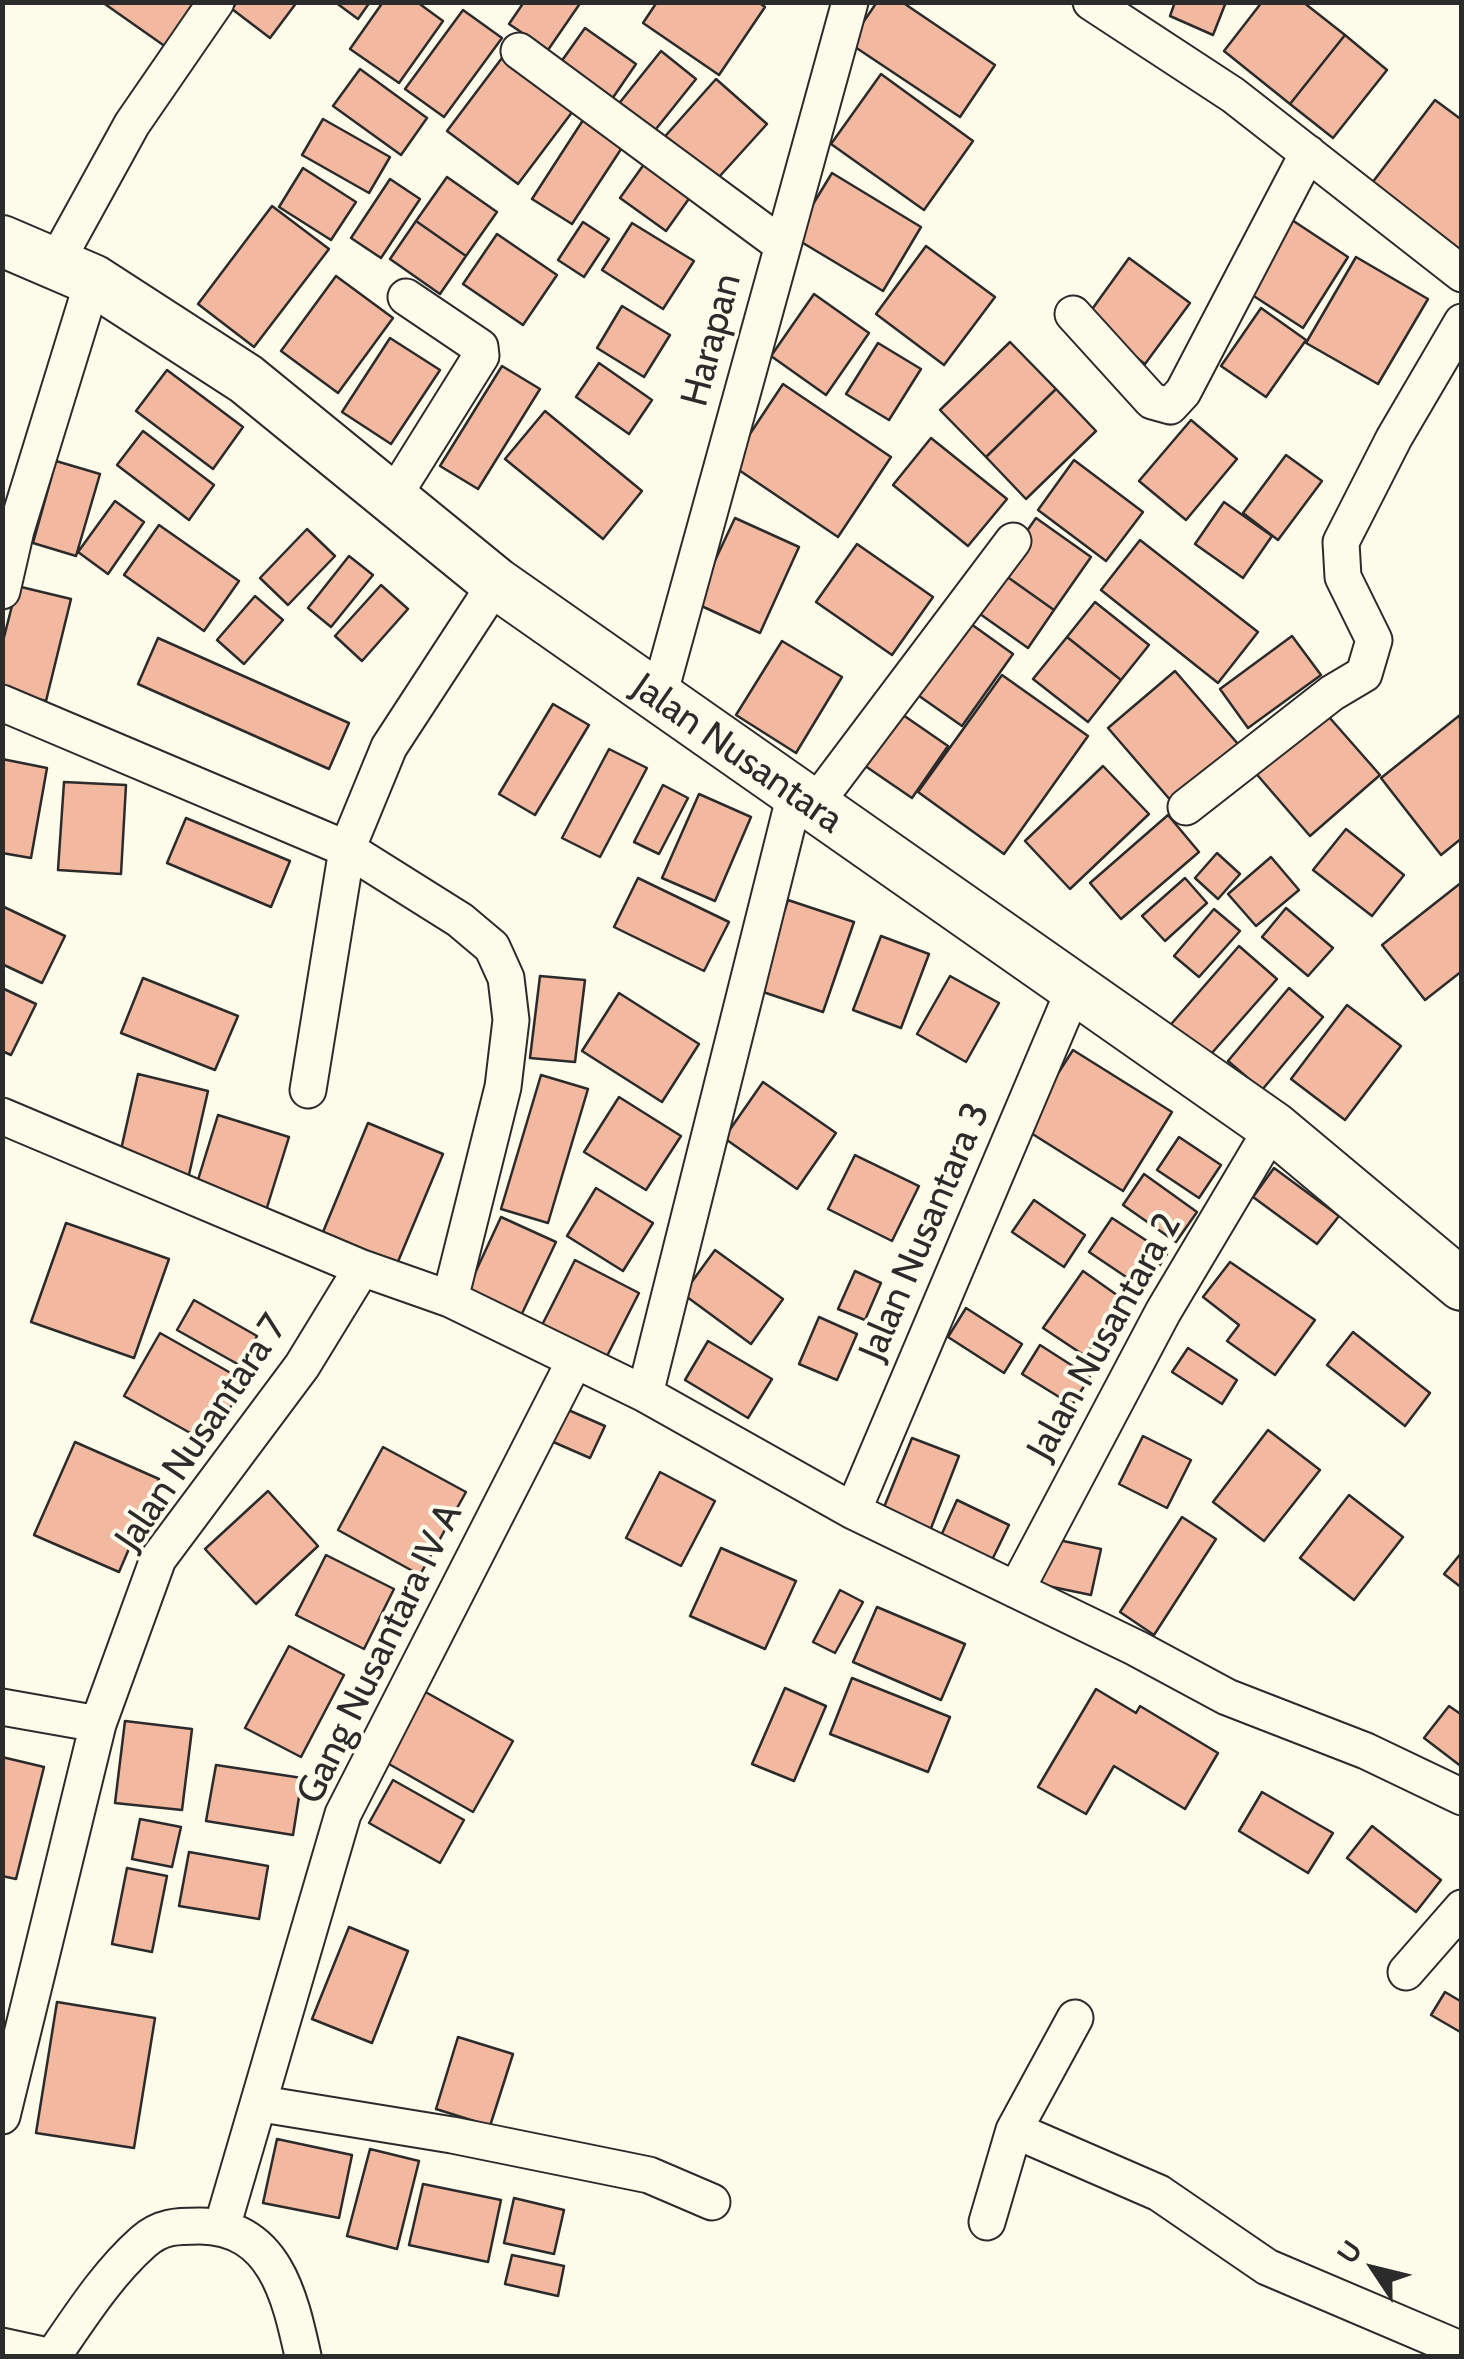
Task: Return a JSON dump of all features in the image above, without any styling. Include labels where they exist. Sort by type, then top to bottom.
[{"type":"street","points":[[2,591],[75,271],[132,124],[216,2]]},
{"type":"street","name":"Harapan","points":[[658,700],[850,2]]},
{"type":"street","points":[[1091,2],[1232,95],[1462,274]]},
{"type":"street","points":[[519,51],[782,245]]},
{"type":"street","points":[[1073,314],[1152,401],[1170,406],[1183,392],[1308,153]]},
{"type":"street","name":"Jalan Nusantara","points":[[2,241],[75,271],[246,378],[496,583],[1273,1128],[1462,1285]]},
{"type":"street","points":[[394,497],[481,356],[480,347],[466,335],[406,297]]},
{"type":"street","points":[[1186,807],[1364,674],[1374,640],[1342,577],[1341,542],[1462,322]]},
{"type":"street","points":[[645,1394],[804,801],[1013,541]]},
{"type":"street","points":[[308,1090],[347,849],[390,747],[496,583]]},
{"type":"street","points":[[2,703],[347,849],[492,947],[506,978],[511,1020],[503,1087],[450,1299]]},
{"type":"street","name":"Jalan Nusantara 3","points":[[853,1512],[1075,986]]},
{"type":"street","points":[[2,1116],[362,1268],[450,1299],[645,1394],[853,1512],[1226,1697],[1366,1751],[1462,1797]]},
{"type":"street","name":"Jalan Nusantara 2","points":[[1016,1590],[1163,1312],[1273,1128]]},
{"type":"street","name":"Jalan Nusantara 7","points":[[2,2116],[98,1724],[158,1560],[302,1366],[362,1268]]},
{"type":"street","name":"Gang Nusantara IV A","points":[[222,2226],[262,2104],[343,1814],[575,1360]]},
{"type":"street","points":[[2,1707],[98,1724]]},
{"type":"street","points":[[1406,1972],[1462,1908]]},
{"type":"street","points":[[988,2222],[1014,2130],[1075,2018]]},
{"type":"street","points":[[262,2104],[452,2135],[650,2176],[712,2202]]},
{"type":"street","points":[[1014,2130],[1159,2193],[1267,2267],[1462,2350]]},
{"type":"street","points":[[2,2346],[50,2356],[98,2292],[144,2241],[168,2226],[222,2226],[249,2240],[287,2286],[303,2356]]},
{"type":"building","points":[[102,2],[197,2],[166,47]]},
{"type":"building","points":[[237,2],[297,2],[270,38],[232,9]]},
{"type":"building","points":[[335,2],[370,2],[358,19]]},
{"type":"building","points":[[383,2],[417,2],[443,21],[399,83],[350,49]]},
{"type":"building","points":[[524,2],[581,2],[548,50],[509,24]]},
{"type":"building","points":[[657,2],[758,2],[765,7],[719,75],[643,23]]},
{"type":"building","points":[[877,2],[902,2],[995,65],[960,117],[849,43]]},
{"type":"building","points":[[1175,2],[1226,2],[1213,35],[1170,16]]},
{"type":"building","points":[[1262,2],[1303,2],[1345,35],[1290,104],[1224,51]]},
{"type":"building","points":[[463,10],[502,38],[444,117],[405,89]]},
{"type":"building","points":[[585,28],[636,64],[612,99],[561,62]]},
{"type":"building","points":[[1345,35],[1387,70],[1333,138],[1290,104]]},
{"type":"building","points":[[508,50],[579,103],[518,184],[447,131]]},
{"type":"building","points":[[661,51],[696,79],[652,134],[617,106]]},
{"type":"building","points":[[360,69],[427,118],[401,155],[333,106]]},
{"type":"building","points":[[881,74],[973,141],[924,210],[831,144]]},
{"type":"building","points":[[716,79],[767,124],[710,187],[660,142]]},
{"type":"building","points":[[1435,100],[1462,120],[1462,251],[1372,183]]},
{"type":"building","points":[[587,114],[627,140],[572,224],[532,199]]},
{"type":"building","points":[[323,119],[390,157],[369,193],[302,155]]},
{"type":"building","points":[[647,160],[693,193],[666,231],[620,198]]},
{"type":"building","points":[[303,168],[356,202],[331,240],[279,207]]},
{"type":"building","points":[[832,173],[921,227],[883,291],[793,237]]},
{"type":"building","points":[[447,177],[497,212],[466,256],[416,221]]},
{"type":"building","points":[[390,179],[420,199],[381,258],[351,238]]},
{"type":"building","points":[[272,206],[329,249],[254,347],[198,304]]},
{"type":"building","points":[[1292,220],[1348,257],[1303,328],[1246,291]]},
{"type":"building","points":[[416,221],[466,256],[440,294],[390,259]]},
{"type":"building","points":[[583,222],[609,239],[584,277],[558,260]]},
{"type":"building","points":[[632,223],[694,261],[663,309],[602,270]]},
{"type":"building","points":[[497,234],[557,275],[523,325],[463,284]]},
{"type":"building","points":[[926,246],[995,297],[944,365],[876,314]]},
{"type":"building","points":[[1356,257],[1428,299],[1378,384],[1306,343]]},
{"type":"building","points":[[1129,258],[1190,303],[1145,364],[1085,319]]},
{"type":"building","points":[[336,276],[393,318],[338,393],[281,351]]},
{"type":"building","points":[[814,294],[869,333],[826,395],[771,356]]},
{"type":"building","points":[[622,306],[670,335],[644,377],[597,348]]},
{"type":"building","points":[[1261,308],[1306,340],[1266,397],[1221,366]]},
{"type":"building","points":[[390,338],[440,370],[391,444],[342,412]]},
{"type":"building","points":[[1010,342],[1056,389],[986,457],[940,410]]},
{"type":"building","points":[[878,343],[921,369],[889,420],[846,394]]},
{"type":"building","points":[[599,363],[652,400],[629,434],[576,397]]},
{"type":"building","points":[[502,366],[540,389],[478,489],[440,466]]},
{"type":"building","points":[[167,370],[243,427],[213,469],[136,411]]},
{"type":"building","points":[[783,384],[891,457],[838,537],[730,464]]},
{"type":"building","points":[[1056,389],[1096,431],[1026,499],[986,457]]},
{"type":"building","points":[[545,411],[642,491],[603,539],[505,459]]},
{"type":"building","points":[[1191,420],[1237,459],[1186,520],[1139,481]]},
{"type":"building","points":[[143,431],[214,485],[189,520],[117,465]]},
{"type":"building","points":[[931,438],[1007,499],[968,546],[893,485]]},
{"type":"building","points":[[1286,455],[1322,481],[1278,540],[1243,513]]},
{"type":"building","points":[[1074,460],[1143,512],[1106,561],[1038,510]]},
{"type":"building","points":[[56,461],[100,474],[76,556],[33,543]]},
{"type":"building","points":[[115,501],[144,522],[108,574],[78,552]]},
{"type":"building","points":[[1224,502],[1272,536],[1243,578],[1195,544]]},
{"type":"building","points":[[735,518],[799,547],[760,633],[695,603]]},
{"type":"building","points":[[1036,518],[1091,557],[1054,610],[999,571]]},
{"type":"building","points":[[159,525],[239,581],[204,631],[124,575]]},
{"type":"building","points":[[307,529],[335,556],[288,605],[260,578]]},
{"type":"building","points":[[1140,540],[1258,632],[1218,683],[1101,590]]},
{"type":"building","points":[[857,544],[933,597],[892,655],[816,602]]},
{"type":"building","points":[[349,556],[373,575],[331,627],[308,608]]},
{"type":"building","points":[[999,571],[1054,610],[1028,648],[973,609]]},
{"type":"building","points":[[381,585],[408,609],[362,661],[335,636]]},
{"type":"building","points":[[17,586],[71,599],[46,701],[2,690],[2,645]]},
{"type":"building","points":[[255,596],[283,620],[244,664],[217,640]]},
{"type":"building","points":[[1095,602],[1149,645],[1121,680],[1067,637]]},
{"type":"building","points":[[964,619],[1013,654],[962,726],[912,691]]},
{"type":"building","points":[[1292,636],[1321,675],[1248,728],[1220,689]]},
{"type":"building","points":[[1067,637],[1121,680],[1088,722],[1033,679]]},
{"type":"building","points":[[158,638],[349,723],[329,769],[138,684]]},
{"type":"building","points":[[782,641],[842,677],[796,753],[736,715]]},
{"type":"building","points":[[1175,671],[1238,744],[1172,802],[1108,728]]},
{"type":"building","points":[[1002,675],[1088,736],[1004,854],[918,792]]},
{"type":"building","points":[[553,704],[589,725],[535,815],[499,794]]},
{"type":"building","points":[[890,706],[948,746],[912,798],[855,759]]},
{"type":"building","points":[[1322,709],[1380,775],[1310,836],[1253,770]]},
{"type":"building","points":[[1460,715],[1462,838],[1441,855],[1381,778]]},
{"type":"building","points":[[609,749],[647,768],[600,857],[562,838]]},
{"type":"building","points":[[2,759],[47,768],[31,858],[2,853]]},
{"type":"building","points":[[1103,766],[1149,814],[1070,889],[1025,841]]},
{"type":"building","points":[[64,782],[126,785],[121,874],[58,870]]},
{"type":"building","points":[[663,785],[688,798],[659,854],[634,842]]},
{"type":"building","points":[[699,794],[751,817],[715,901],[662,878]]},
{"type":"building","points":[[1168,815],[1199,852],[1121,919],[1090,883]]},
{"type":"building","points":[[186,818],[290,861],[271,907],[167,863]]},
{"type":"building","points":[[1346,829],[1404,875],[1372,916],[1313,870]]},
{"type":"building","points":[[1217,853],[1240,874],[1218,899],[1195,878]]},
{"type":"building","points":[[1271,857],[1299,890],[1256,926],[1228,894]]},
{"type":"building","points":[[638,878],[729,922],[704,971],[614,927]]},
{"type":"building","points":[[1185,878],[1207,903],[1165,941],[1142,916]]},
{"type":"building","points":[[1462,882],[1462,971],[1425,1000],[1382,945]]},
{"type":"building","points":[[788,900],[854,922],[823,1012],[757,990]]},
{"type":"building","points":[[2,906],[65,936],[42,983],[2,964]]},
{"type":"building","points":[[1286,908],[1333,948],[1308,976],[1262,937]]},
{"type":"building","points":[[1214,909],[1240,931],[1199,977],[1174,956]]},
{"type":"building","points":[[881,936],[929,954],[901,1028],[853,1010]]},
{"type":"building","points":[[1239,946],[1277,979],[1204,1062],[1166,1030]]},
{"type":"building","points":[[540,976],[585,980],[575,1062],[530,1058]]},
{"type":"building","points":[[950,976],[999,1003],[966,1062],[917,1034]]},
{"type":"building","points":[[143,978],[238,1016],[215,1070],[121,1033]]},
{"type":"building","points":[[2,988],[36,1004],[11,1055],[2,1051]]},
{"type":"building","points":[[1289,988],[1323,1017],[1262,1090],[1228,1061]]},
{"type":"building","points":[[619,993],[699,1044],[662,1102],[582,1051]]},
{"type":"building","points":[[1347,1005],[1401,1046],[1345,1120],[1291,1079]]},
{"type":"building","points":[[1073,1050],[1172,1112],[1123,1191],[1023,1128]]},
{"type":"building","points":[[138,1074],[208,1091],[188,1179],[118,1163]]},
{"type":"building","points":[[541,1075],[588,1089],[548,1223],[501,1209]]},
{"type":"building","points":[[763,1082],[836,1133],[797,1189],[724,1138]]},
{"type":"building","points":[[619,1097],[681,1136],[646,1190],[584,1152]]},
{"type":"building","points":[[218,1115],[289,1137],[264,1217],[193,1196]]},
{"type":"building","points":[[368,1123],[443,1154],[397,1264],[323,1232]]},
{"type":"building","points":[[1179,1137],[1221,1165],[1199,1198],[1157,1170]]},
{"type":"building","points":[[855,1155],[919,1186],[892,1241],[828,1209]]},
{"type":"building","points":[[1274,1168],[1339,1216],[1317,1244],[1253,1197]]},
{"type":"building","points":[[1144,1174],[1197,1212],[1176,1242],[1123,1205]]},
{"type":"building","points":[[596,1188],[653,1223],[623,1271],[567,1236]]},
{"type":"building","points":[[1034,1200],[1085,1235],[1064,1267],[1012,1232]]},
{"type":"building","points":[[501,1217],[556,1242],[517,1324],[463,1299]]},
{"type":"building","points":[[1112,1218],[1167,1254],[1144,1289],[1089,1252]]},
{"type":"building","points":[[66,1223],[169,1259],[134,1358],[31,1322]]},
{"type":"building","points":[[715,1250],[783,1299],[751,1344],[683,1294]]},
{"type":"building","points":[[575,1260],[639,1293],[605,1360],[540,1329]]},
{"type":"building","points":[[1230,1262],[1315,1320],[1275,1375],[1227,1341],[1239,1325],[1203,1297]]},
{"type":"building","points":[[855,1271],[881,1283],[865,1320],[838,1309]]},
{"type":"building","points":[[1083,1271],[1124,1300],[1085,1356],[1043,1328]]},
{"type":"building","points":[[194,1300],[257,1336],[241,1366],[177,1330]]},
{"type":"building","points":[[966,1308],[1022,1344],[1004,1373],[948,1337]]},
{"type":"building","points":[[819,1317],[857,1334],[837,1380],[799,1364]]},
{"type":"building","points":[[1353,1332],[1430,1393],[1405,1426],[1327,1365]]},
{"type":"building","points":[[160,1333],[245,1381],[210,1444],[124,1396]]},
{"type":"building","points":[[708,1341],[772,1379],[748,1418],[685,1380]]},
{"type":"building","points":[[1040,1345],[1090,1377],[1072,1405],[1022,1374]]},
{"type":"building","points":[[1188,1348],[1237,1380],[1222,1404],[1172,1372]]},
{"type":"building","points":[[566,1409],[605,1426],[590,1458],[551,1441]]},
{"type":"building","points":[[1268,1430],[1320,1470],[1264,1541],[1213,1502]]},
{"type":"building","points":[[1143,1436],[1191,1460],[1167,1508],[1119,1484]]},
{"type":"building","points":[[912,1438],[959,1456],[928,1536],[880,1517]]},
{"type":"building","points":[[75,1442],[159,1479],[119,1572],[34,1535]]},
{"type":"building","points":[[383,1447],[466,1492],[420,1575],[338,1530]]},
{"type":"building","points":[[660,1472],[715,1501],[681,1566],[626,1538]]},
{"type":"building","points":[[268,1491],[318,1546],[256,1604],[205,1549]]},
{"type":"building","points":[[1349,1495],[1403,1537],[1354,1600],[1300,1558]]},
{"type":"building","points":[[957,1500],[1009,1525],[991,1562],[940,1538]]},
{"type":"building","points":[[1182,1517],[1216,1539],[1154,1635],[1120,1612]]},
{"type":"building","points":[[1049,1538],[1101,1549],[1091,1595],[1038,1584]]},
{"type":"building","points":[[721,1548],[796,1581],[765,1649],[690,1616]]},
{"type":"building","points":[[1462,1552],[1462,1588],[1444,1574]]},
{"type":"building","points":[[326,1555],[394,1589],[364,1649],[296,1615]]},
{"type":"building","points":[[840,1590],[863,1602],[835,1653],[813,1642]]},
{"type":"building","points":[[877,1607],[965,1644],[941,1700],[853,1662]]},
{"type":"building","points":[[289,1646],[344,1675],[301,1757],[245,1728]]},
{"type":"building","points":[[852,1678],[950,1717],[928,1772],[830,1734]]},
{"type":"building","points":[[785,1688],[826,1706],[794,1781],[752,1764]]},
{"type":"building","points":[[1096,1689],[1136,1713],[1140,1706],[1218,1753],[1185,1809],[1114,1766],[1086,1814],[1038,1787]]},
{"type":"building","points":[[422,1690],[513,1741],[473,1812],[382,1760]]},
{"type":"building","points":[[1449,1706],[1462,1715],[1462,1767],[1424,1738]]},
{"type":"building","points":[[125,1721],[192,1729],[182,1810],[115,1803]]},
{"type":"building","points":[[2,1757],[44,1767],[16,1879],[2,1876]]},
{"type":"building","points":[[216,1765],[302,1778],[293,1835],[206,1821]]},
{"type":"building","points":[[393,1780],[464,1820],[440,1863],[369,1823]]},
{"type":"building","points":[[1262,1792],[1333,1833],[1308,1873],[1239,1831]]},
{"type":"building","points":[[140,1819],[181,1827],[172,1867],[132,1859]]},
{"type":"building","points":[[1372,1826],[1441,1880],[1416,1912],[1347,1858]]},
{"type":"building","points":[[189,1852],[268,1866],[259,1919],[179,1906]]},
{"type":"building","points":[[127,1868],[167,1876],[152,1952],[112,1944]]},
{"type":"building","points":[[349,1927],[408,1951],[372,2043],[312,2019]]},
{"type":"building","points":[[1445,1992],[1462,2002],[1462,2033],[1431,2015]]},
{"type":"building","points":[[57,2002],[155,2018],[134,2148],[36,2133]]},
{"type":"building","points":[[458,2037],[513,2054],[490,2126],[436,2109]]},
{"type":"building","points":[[277,2139],[352,2155],[339,2218],[263,2203]]},
{"type":"building","points":[[370,2149],[419,2161],[397,2249],[347,2236]]},
{"type":"building","points":[[423,2184],[501,2200],[488,2262],[409,2245]]},
{"type":"building","points":[[514,2198],[564,2210],[554,2254],[504,2243]]},
{"type":"building","points":[[512,2255],[564,2266],[558,2296],[505,2284]]}]
